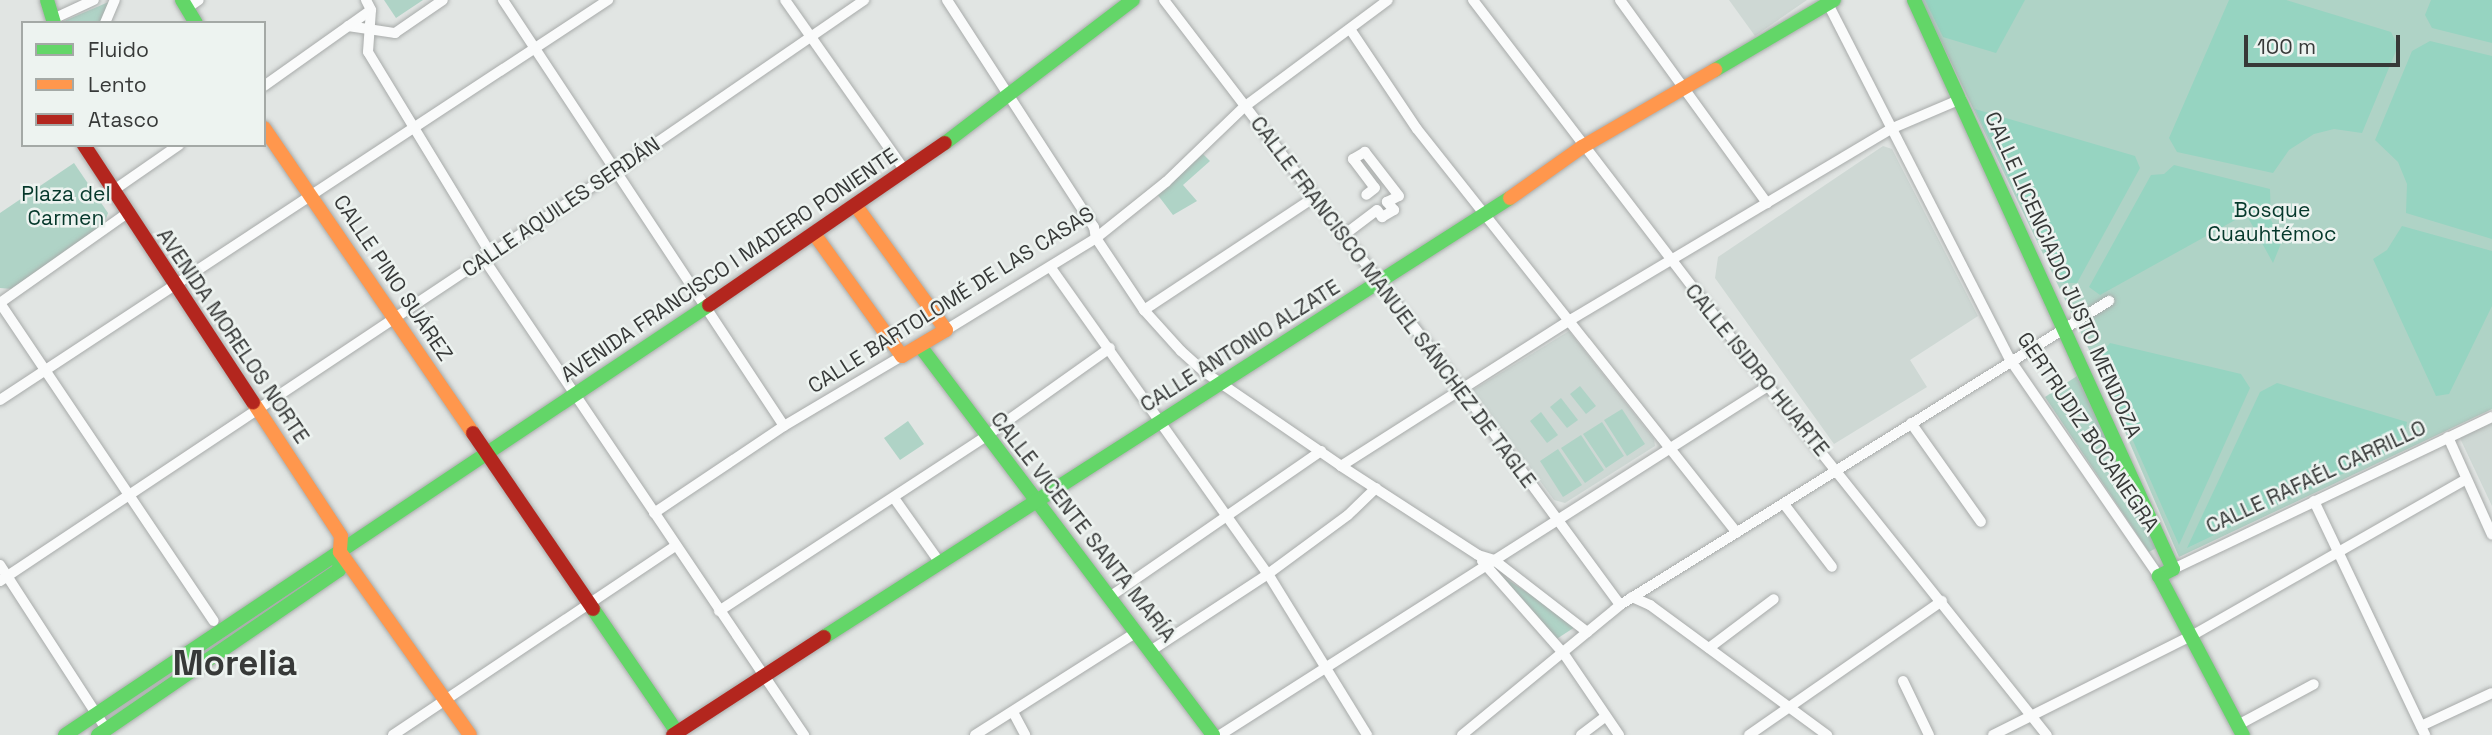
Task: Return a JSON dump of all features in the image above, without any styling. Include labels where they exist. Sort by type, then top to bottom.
[{"type":"street","points":[[47,0],[54,21],[94,0]]},
{"type":"street","points":[[106,21],[115,0]]},
{"type":"street","points":[[348,26],[395,33],[443,0]]},
{"type":"street","points":[[503,0],[784,426]]},
{"type":"street","points":[[0,400],[310,193],[608,0]]},
{"type":"street","points":[[785,0],[906,172]]},
{"type":"street","name":"CALLE AQUILES SERDÁN","points":[[4,579],[255,409],[617,170],[864,0]]},
{"type":"street","points":[[947,0],[1094,227],[1096,238],[1144,310],[1181,351],[1220,383],[1490,563],[1587,632]]},
{"type":"street","name":"AVENIDA FRANCISCO I MADERO PONIENTE","points":[[65,735],[815,235],[906,172],[1133,0]]},
{"type":"street","name":"CALLE FRANCISCO MANUEL SÁNCHEZ DE TAGLE","points":[[1164,0],[1379,284],[1463,390],[1620,605]]},
{"type":"street","name":"CALLE BARTOLOMÉ DE LAS CASAS","points":[[654,513],[784,426],[1051,268],[1096,238],[1166,182],[1244,107],[1388,0]]},
{"type":"street","name":"CALLE ISIDRO HUARTE","points":[[1473,0],[1582,148],[1670,261],[2034,715],[2047,735]]},
{"type":"street","points":[[1620,0],[1767,203]]},
{"type":"street","name":"CALLE LICENCIADO JUSTO MENDOZA","points":[[1914,0],[2173,569]]},
{"type":"street","name":"CALLE ANTONIO ALZATE","points":[[676,734],[1160,419],[1487,215],[1582,148],[1686,89],[1830,1]]},
{"type":"street","name":"GERTRUDIZ BOCANEGRA","points":[[1830,1],[2011,361],[2159,576],[2193,635],[2241,730]]},
{"type":"street","points":[[189,3],[195,21]]},
{"type":"street","points":[[266,85],[348,26],[368,5]]},
{"type":"street","points":[[368,5],[368,52],[488,256],[675,546],[804,735]]},
{"type":"street","points":[[1350,29],[1417,129],[1572,319],[1737,533]]},
{"type":"street","points":[[1341,466],[1572,319],[1893,128],[1961,99]]},
{"type":"street","name":"CALLE PINO SUÁREZ","points":[[266,131],[590,603],[676,734]]},
{"type":"street","name":"AVENIDA MORELOS NORTE","points":[[85,147],[111,192],[341,536],[340,552],[470,735]]},
{"type":"street","points":[[111,192],[176,147]]},
{"type":"street","points":[[1343,235],[1377,210],[1382,217],[1394,210],[1387,202],[1398,196],[1365,152],[1353,159],[1375,188],[1366,195]]},
{"type":"street","points":[[1144,310],[1315,197]]},
{"type":"street","points":[[856,206],[946,330]]},
{"type":"street","points":[[126,214],[0,303],[214,621]]},
{"type":"street","points":[[815,235],[902,356]]},
{"type":"street","points":[[1051,268],[1268,574],[1367,735]]},
{"type":"street","points":[[1462,735],[1564,654],[1620,605],[1839,472],[1911,423],[2109,301]]},
{"type":"street","name":"CALLE VICENTE SANTA MARÍA","points":[[920,346],[1108,598],[1152,650],[1213,735]]},
{"type":"street","points":[[719,611],[894,498],[1110,348]]},
{"type":"street","points":[[1220,735],[1490,563],[1674,450],[1768,386]]},
{"type":"street","name":"CALLE RAFAÉL CARRILLO","points":[[2159,576],[2492,417]]},
{"type":"street","points":[[1911,423],[1981,522]]},
{"type":"street","points":[[2448,438],[2492,535]]},
{"type":"street","points":[[1108,598],[1321,451]]},
{"type":"street","points":[[1993,735],[2193,635],[2466,479]]},
{"type":"street","points":[[1152,650],[1268,574],[1348,515],[1376,488]]},
{"type":"street","points":[[894,498],[940,563]]},
{"type":"street","points":[[2314,500],[2423,730],[2492,693]]},
{"type":"street","points":[[1784,504],[1832,567]]},
{"type":"street","points":[[393,735],[675,546]]},
{"type":"street","points":[[0,565],[4,579],[96,715],[102,732],[339,570],[340,552]]},
{"type":"street","points":[[1490,563],[1564,654],[1619,735]]},
{"type":"street","points":[[1632,597],[1643,600],[1827,735]]},
{"type":"street","points":[[1709,648],[1774,599]]},
{"type":"street","points":[[1749,735],[1942,601]]},
{"type":"street","points":[[975,735],[1135,633]]},
{"type":"street","points":[[1903,681],[1930,735]]},
{"type":"street","points":[[2241,730],[2314,684]]},
{"type":"street","points":[[1013,712],[1025,735]]},
{"type":"street","points":[[1581,735],[1606,716]]},
{"type":"shaded area","points":[[1729,0],[1807,0],[1755,36]]},
{"type":"shaded area","points":[[1883,146],[1892,149],[1978,316],[1910,360],[1927,387],[1834,444],[1715,278],[1718,257]]},
{"type":"shaded area","points":[[1569,331],[1654,439],[1655,446],[1565,503],[1554,500],[1473,390]]},
{"type":"shaded area","points":[[2492,418],[2492,506],[2458,434]]},
{"type":"green space","points":[[384,0],[423,0],[396,18]]},
{"type":"green space","name":"Bosque Cuauhtémoc","points":[[1921,0],[2492,0],[2492,409],[2179,557],[2093,358]]},
{"type":"green space","points":[[1925,0],[2025,0],[1996,53],[1943,37]]},
{"type":"green space","points":[[2229,0],[2286,0],[2391,32],[2398,46],[2362,133],[2334,129],[2314,134],[2289,150],[2273,173],[2177,152],[2169,138]]},
{"type":"green space","points":[[2431,0],[2492,0],[2492,43],[2432,28],[2425,15]]},
{"type":"green space","points":[[111,1],[102,21],[64,21]]},
{"type":"green space","points":[[2430,41],[2492,56],[2492,239],[2406,213],[2407,184],[2398,162],[2375,140],[2412,51]]},
{"type":"green space","points":[[1975,109],[2135,156],[2140,168],[2077,283],[2060,283]]},
{"type":"green space","points":[[1203,154],[1210,161],[1183,185],[1197,201],[1173,215],[1157,194]]},
{"type":"green space","name":"Plaza del Carmen","points":[[74,163],[108,213],[104,225],[12,289],[0,288],[0,213]]},
{"type":"green space","points":[[2174,165],[2270,189],[2271,220],[2282,241],[2273,263],[2246,214],[2100,295],[2089,287],[2151,175],[2164,174]]},
{"type":"green space","points":[[2402,226],[2492,251],[2492,306],[2449,394],[2436,396],[2373,259],[2387,250]]},
{"type":"green space","points":[[2110,343],[2241,374],[2250,388],[2179,545],[2097,359]]},
{"type":"green space","points":[[2077,376],[2158,547],[2149,552],[2045,397]]},
{"type":"green space","points":[[2277,383],[2407,422],[2403,445],[2187,548],[2260,392]]},
{"type":"green space","points":[[1580,386],[1596,406],[1586,414],[1570,394]]},
{"type":"green space","points":[[1561,398],[1578,420],[1567,428],[1550,407]]},
{"type":"green space","points":[[1622,409],[1645,444],[1627,456],[1604,420]]},
{"type":"green space","points":[[1541,412],[1558,435],[1547,443],[1530,421]]},
{"type":"green space","points":[[908,421],[924,444],[900,460],[884,438]]},
{"type":"green space","points":[[1602,422],[1624,456],[1606,468],[1583,434]]},
{"type":"green space","points":[[1581,435],[1604,470],[1585,483],[1561,448]]},
{"type":"green space","points":[[1558,449],[1582,485],[1563,497],[1540,461]]},
{"type":"green space","points":[[1502,576],[1574,623],[1575,627],[1555,640]]},
{"type":"traffic: fast","points":[[47,0],[53,21]]},
{"type":"traffic: fast","points":[[182,0],[195,21]]},
{"type":"traffic: fast","points":[[945,143],[1133,0]]},
{"type":"traffic: fast","points":[[1715,70],[1834,0]]},
{"type":"traffic: fast","points":[[1914,0],[2173,569],[2159,576],[2243,735]]},
{"type":"traffic: fast","points":[[824,637],[1510,198]]},
{"type":"traffic: fast","points":[[65,735],[709,305]]},
{"type":"traffic: fast","points":[[920,346],[1213,735]]},
{"type":"traffic: fast","points":[[98,735],[339,570],[340,552]]},
{"type":"traffic: fast","points":[[593,609],[679,735]]},
{"type":"traffic: slow","points":[[1510,198],[1582,147],[1715,70]]},
{"type":"traffic: slow","points":[[266,131],[473,433]]},
{"type":"traffic: slow","points":[[815,235],[902,356],[946,330],[856,206]]},
{"type":"traffic: slow","points":[[253,402],[341,536],[340,552],[470,735]]},
{"type":"traffic: jam","points":[[709,305],[945,143]]},
{"type":"traffic: jam","points":[[85,147],[253,402]]},
{"type":"traffic: jam","points":[[473,433],[593,609]]},
{"type":"traffic: jam","points":[[673,735],[824,637]]},
{"type":"district","name":"Morelia","points":[[235,663]]}]
